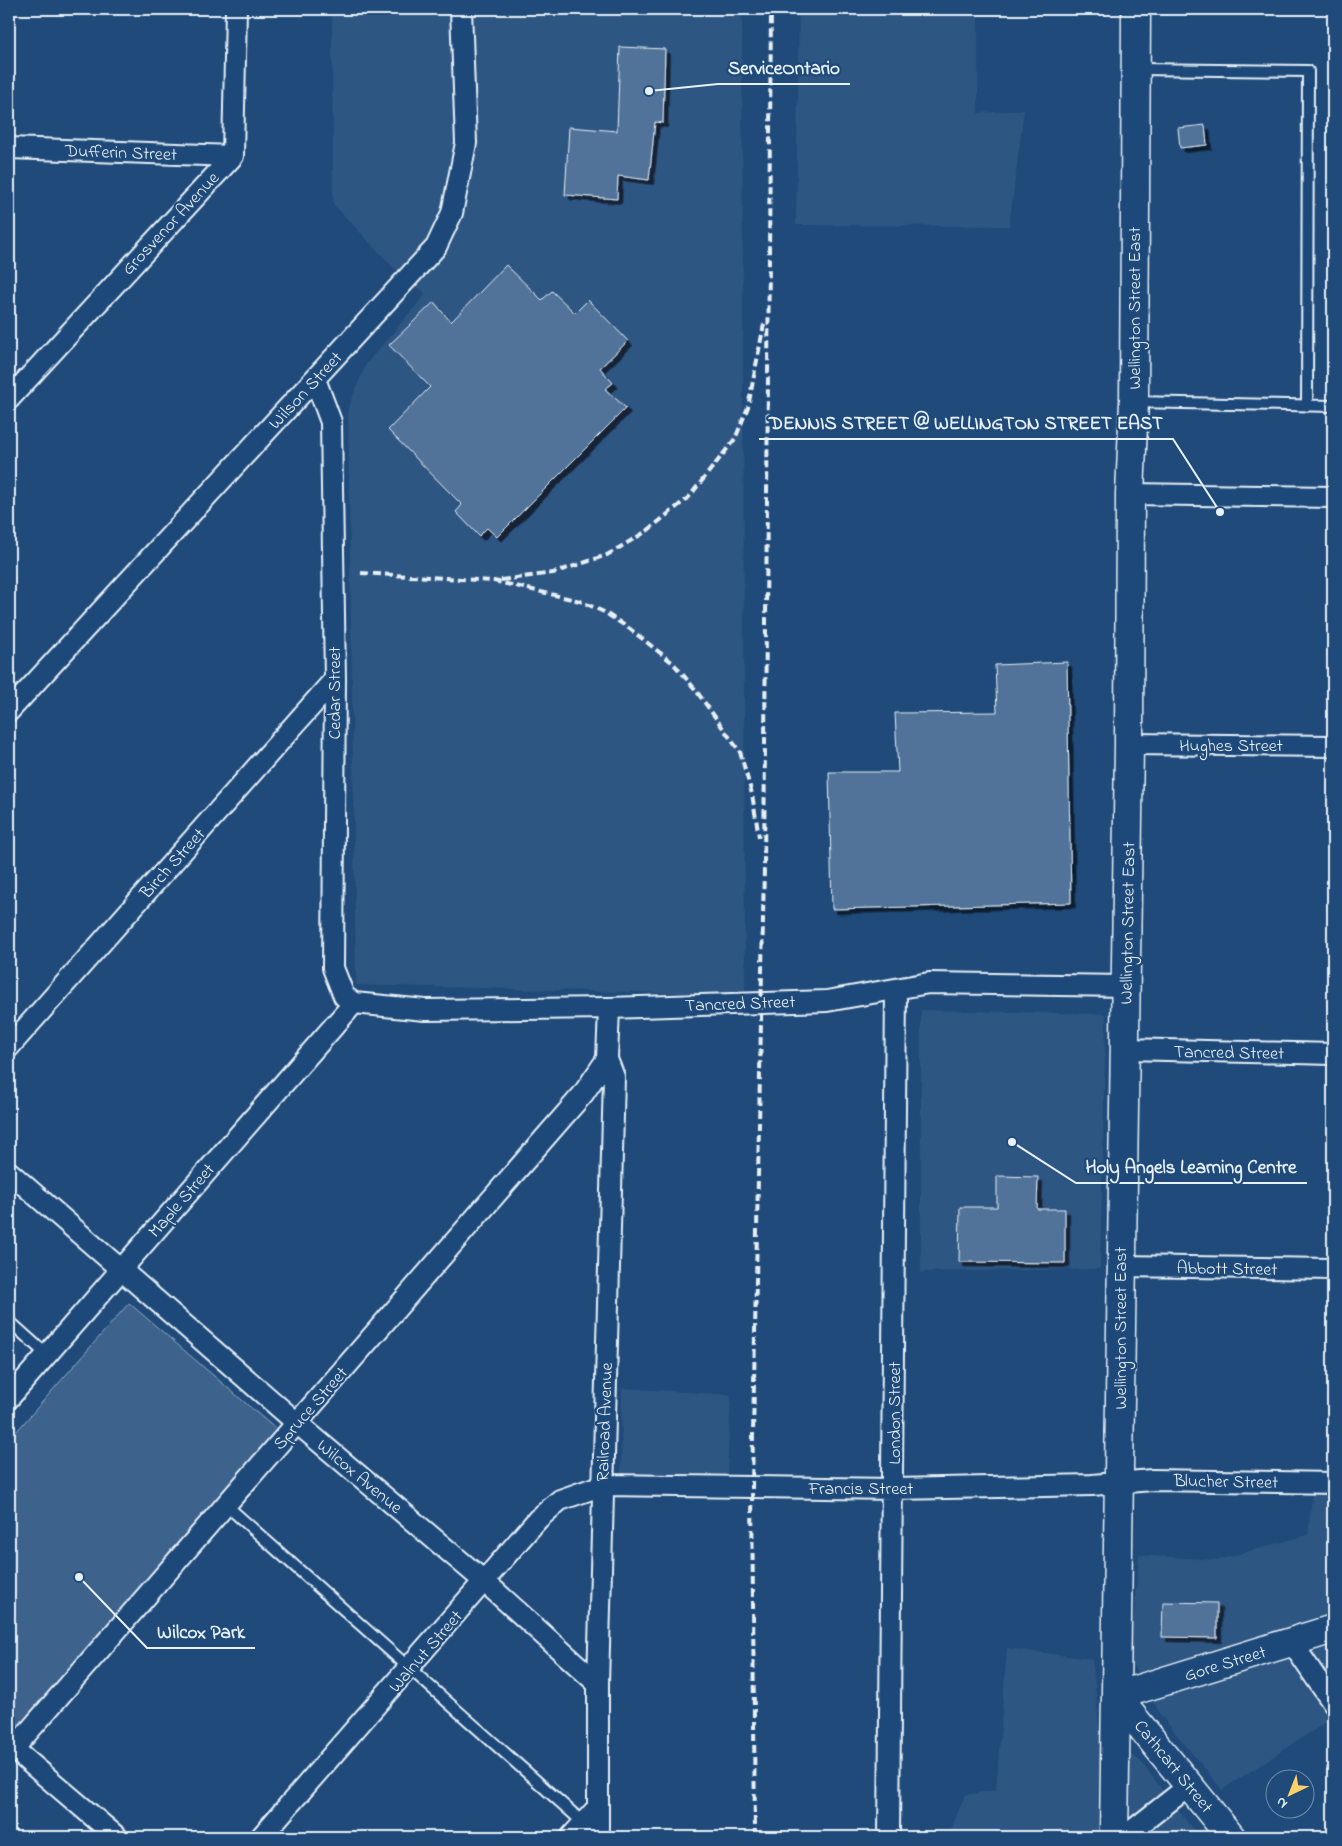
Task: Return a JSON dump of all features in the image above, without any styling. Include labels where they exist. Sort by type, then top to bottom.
[{"type":"main road","name":"Wellington Street East","points":[[1114,1837],[1120,1266],[1126,1049],[1125,986],[1130,744],[1130,494],[1134,402],[1137,69],[1133,16]]},
{"type":"main road","name":"Gore Street","points":[[1116,1696],[1333,1630]]},
{"type":"main road","name":"Cathcart Street","points":[[1116,1696],[1231,1837]]},
{"type":"street","name":"Grosvenor Avenue","points":[[9,400],[232,156],[236,9]]},
{"type":"street","name":"Wilson Street","points":[[9,711],[436,247],[452,213],[466,143],[461,9]]},
{"type":"street","name":"Dufferin Street","points":[[9,148],[232,156]]},
{"type":"street","name":"Cedar Street","points":[[315,378],[331,422],[335,679],[333,968],[344,996],[354,1003]]},
{"type":"street","points":[[1130,494],[1333,497]]},
{"type":"street","name":"Birch Street","points":[[9,1047],[335,679]]},
{"type":"street","name":"Hughes Street","points":[[1130,744],[1333,746]]},
{"type":"street","name":"Tancred Street","points":[[354,1003],[425,1010],[609,1008],[827,1000],[929,983],[1125,986]]},
{"type":"street","name":"London Street","points":[[889,1837],[894,1489],[896,989]]},
{"type":"street","name":"Maple Street","points":[[9,1398],[354,1003]]},
{"type":"street","name":"Railroad Avenue","points":[[593,1832],[598,1807],[598,1684],[602,1486],[614,1077],[607,1059],[609,1008]]},
{"type":"street","name":"Tancred Street","points":[[1126,1049],[1333,1054]]},
{"type":"street","name":"Spruce Street","points":[[10,1750],[226,1505],[583,1094],[607,1059]]},
{"type":"street","name":"Wilcox Avenue","points":[[9,1172],[122,1268],[297,1423],[485,1582],[598,1684]]},
{"type":"street","name":"Abbott Street","points":[[1120,1266],[1333,1269]]},
{"type":"street","name":"Blucher Street","points":[[1119,1482],[1152,1480],[1333,1482]]},
{"type":"street","name":"Francis Street","points":[[602,1486],[894,1489],[1092,1485],[1119,1482]]},
{"type":"street","name":"Walnut Street","points":[[261,1837],[538,1519],[560,1500],[602,1486]]},
{"type":"street","points":[[1292,1643],[1333,1703]]},
{"type":"street","points":[[10,1750],[117,1837]]},
{"type":"street","points":[[1124,1837],[1190,1785]]},
{"type":"street","points":[[571,1837],[593,1832]]},
{"type":"lane","points":[[1137,69],[1308,71],[1307,406]]},
{"type":"lane","points":[[1134,402],[1333,406]]},
{"type":"lane","points":[[9,1321],[47,1355]]},
{"type":"lane","points":[[226,1505],[593,1832]]},
{"type":"shaded area","points":[[256,9],[742,9],[745,995],[356,985],[348,408],[366,364],[426,294],[397,271],[333,204],[332,11]]},
{"type":"shaded area","points":[[799,9],[978,9],[978,113],[1024,110],[1009,226],[796,225]]},
{"type":"shaded area","points":[[921,1010],[1106,1014],[1100,1269],[921,1272]]},
{"type":"shaded area","points":[[129,1303],[278,1431],[20,1725],[9,1715],[9,1440]]},
{"type":"shaded area","points":[[622,1388],[731,1395],[727,1474],[621,1475]]},
{"type":"shaded area","points":[[1312,1495],[1333,1495],[1333,1722],[1331,1719],[1222,1790],[1160,1714],[1130,1660],[1139,1555],[1218,1560],[1308,1535]]},
{"type":"shaded area","points":[[1007,1648],[1092,1659],[1100,1733],[1140,1761],[1199,1837],[948,1837],[965,1795],[996,1790]]},
{"type":"building","points":[[620,47],[665,49],[663,123],[655,122],[649,180],[618,176],[617,199],[565,195],[569,127],[617,131]]},
{"type":"building","points":[[1205,125],[1207,145],[1180,148],[1178,128]]},
{"type":"building","points":[[506,265],[542,300],[552,291],[575,313],[588,300],[628,341],[600,368],[613,383],[605,389],[626,408],[497,537],[487,528],[479,536],[456,512],[462,505],[388,430],[430,387],[389,345],[434,302],[451,322]]},
{"type":"building","points":[[1067,662],[1071,903],[832,909],[829,772],[898,772],[895,713],[997,712],[995,665]]},
{"type":"building","points":[[997,1176],[1038,1177],[1037,1209],[1065,1209],[1065,1263],[959,1262],[960,1207],[997,1207]]},
{"type":"building","points":[[1163,1602],[1217,1603],[1217,1638],[1162,1637]]},
{"type":"railway","points":[[755,1837],[752,1487],[764,867],[771,9]]},
{"type":"railway","points":[[501,580],[553,573],[607,555],[647,531],[689,497],[735,439],[748,407],[764,324]]},
{"type":"railway","points":[[361,573],[494,581],[580,601],[604,612],[630,629],[673,663],[695,689],[740,752],[752,794],[759,837]]},
{"type":"place","name":"ServiceOntario","points":[[649,91]]},
{"type":"place","name":"DENNIS STREET @ WELLINGTON STREET EAST","points":[[1220,512]]},
{"type":"place","name":"Holy Angels Learning Centre","points":[[1012,1142]]},
{"type":"place","name":"Wilcox Park","points":[[79,1577]]}]
